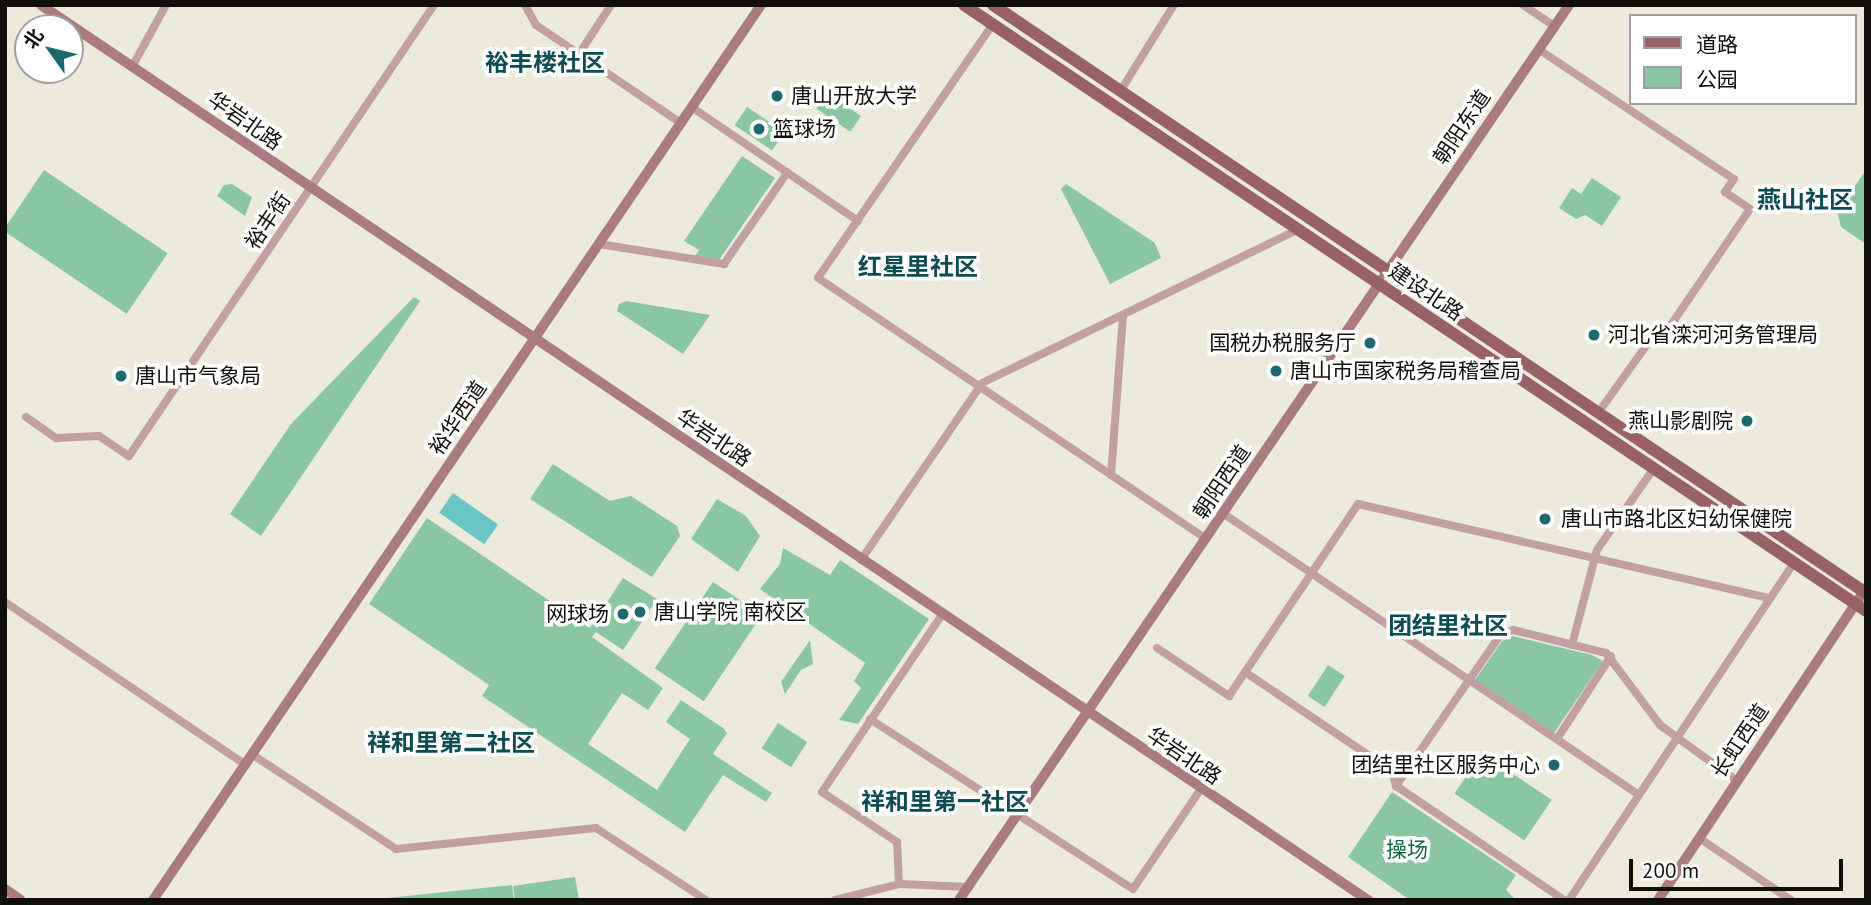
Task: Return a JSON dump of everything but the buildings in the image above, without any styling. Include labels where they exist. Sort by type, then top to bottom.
[{"type":"main road","name":"建设北路","points":[[964,5],[1861,607]]},
{"type":"main road","name":"建设北路","points":[[993,5],[1865,591]]},
{"type":"street","name":"华岩北路","points":[[41,5],[310,190],[1200,790],[1368,900]]},
{"type":"street","points":[[132,67],[166,5]]},
{"type":"street","name":"裕丰街","points":[[26,416],[56,438],[99,436],[129,456],[434,5]]},
{"type":"street","points":[[525,5],[536,25],[682,124]]},
{"type":"street","points":[[579,54],[611,5]]},
{"type":"street","name":"裕华西道","points":[[153,900],[188,853],[761,5]]},
{"type":"street","points":[[1121,90],[1174,5]]},
{"type":"street","points":[[1523,5],[1554,26]]},
{"type":"street","name":"朝阳东道","points":[[1388,271],[1569,5]]},
{"type":"street","points":[[993,24],[818,278],[1206,539]]},
{"type":"street","points":[[1538,49],[1734,179],[1725,192],[1749,209],[1664,335],[1651,339],[1598,413]]},
{"type":"street","points":[[693,108],[858,221]]},
{"type":"street","points":[[599,244],[723,264],[787,173]]},
{"type":"street","points":[[861,560],[978,386],[1299,229]]},
{"type":"street","name":"朝阳西道","points":[[962,900],[1388,271]]},
{"type":"street","points":[[1111,475],[1123,317]]},
{"type":"street","points":[[1572,645],[1594,558],[1654,468]]},
{"type":"street","points":[[1157,648],[1229,696],[1359,503],[1769,598]]},
{"type":"street","points":[[1224,514],[1639,795]]},
{"type":"street","points":[[1245,672],[1392,771],[1396,786],[1567,900],[1794,563]]},
{"type":"street","name":"长虹西道","points":[[1658,900],[1737,781],[1861,607],[1865,591]]},
{"type":"street","points":[[5,602],[250,760],[396,849],[596,828],[706,900]]},
{"type":"street","points":[[899,884],[897,842],[822,792],[942,615]]},
{"type":"street","points":[[1396,786],[1469,678],[1507,632],[1611,656],[1676,740],[1737,781]]},
{"type":"street","points":[[1557,739],[1611,656]]},
{"type":"street","points":[[870,719],[1133,889],[1200,790]]},
{"type":"street","name":"朝阳西道","points":[[962,900],[1020,817]]},
{"type":"street","points":[[1699,838],[1791,900]]},
{"type":"street","name":"裕华西道","points":[[162,900],[188,853]]},
{"type":"street","points":[[835,900],[899,884],[969,887]]},
{"type":"street","points":[[5,890],[21,900]]},
{"type":"green space","points":[[827,93],[861,116],[850,132],[816,109]]},
{"type":"green space","name":"篮球场","points":[[747,107],[784,132],[772,150],[735,125]]},
{"type":"green space","points":[[742,156],[775,178],[719,260],[695,256],[699,250],[684,241]]},
{"type":"green space","points":[[44,170],[168,253],[127,314],[5,232]]},
{"type":"green space","points":[[1866,170],[1866,244],[1841,227],[1837,211]]},
{"type":"green space","points":[[1592,178],[1621,197],[1602,226],[1585,215],[1576,219],[1559,208],[1572,188],[1581,194]]},
{"type":"green space","points":[[232,184],[252,197],[245,216],[217,196],[224,185]]},
{"type":"green space","points":[[1066,184],[1155,243],[1161,258],[1110,284],[1061,189]]},
{"type":"green space","points":[[414,297],[420,301],[261,536],[230,514],[291,424]]},
{"type":"green space","points":[[626,301],[710,315],[683,354],[617,311],[619,304]]},
{"type":"green space","points":[[553,464],[610,501],[631,496],[677,526],[680,536],[652,577],[530,499]]},
{"type":"green space","points":[[717,499],[746,516],[760,536],[738,572],[691,539]]},
{"type":"green space","points":[[427,518],[590,628],[623,578],[657,599],[623,650],[596,632],[592,637],[663,688],[648,710],[622,693],[588,744],[657,790],[690,739],[666,722],[681,700],[723,728],[727,733],[713,754],[772,793],[766,802],[723,775],[685,832],[482,696],[489,685],[369,604]]},
{"type":"green space","points":[[783,548],[830,575],[840,560],[929,619],[858,724],[839,720],[861,688],[854,681],[865,663],[760,589],[780,564]]},
{"type":"green space","points":[[713,582],[762,615],[704,701],[655,668]]},
{"type":"green space","points":[[1513,636],[1592,655],[1603,661],[1554,733],[1475,680],[1502,641]]},
{"type":"green space","points":[[810,640],[813,664],[801,670],[785,694],[781,682]]},
{"type":"green space","points":[[1328,665],[1345,676],[1325,707],[1308,696]]},
{"type":"green space","points":[[778,723],[807,742],[791,767],[762,748]]},
{"type":"green space","name":"操场","points":[[1482,753],[1552,800],[1524,841],[1455,794]]},
{"type":"green space","name":"操场","points":[[1392,792],[1516,875],[1506,890],[1516,900],[1410,900],[1348,857]]},
{"type":"green space","points":[[575,877],[579,900],[515,900],[513,886]]},
{"type":"green space","points":[[512,885],[514,900],[368,900]]},
{"type":"water","points":[[453,493],[498,525],[484,544],[439,513]]},
{"type":"place","name":"唐山开放大学","points":[[777,96]]},
{"type":"place","name":"篮球场","points":[[759,129]]},
{"type":"place","name":"河北省滦河河务管理局","points":[[1594,335]]},
{"type":"place","name":"国税办税服务厅","points":[[1370,343]]},
{"type":"place","name":"唐山市国家税务局稽查局","points":[[1276,371]]},
{"type":"place","name":"唐山市气象局","points":[[121,376]]},
{"type":"place","name":"燕山影剧院","points":[[1747,421]]},
{"type":"place","name":"唐山市路北区妇幼保健院","points":[[1545,519]]},
{"type":"place","name":"唐山学院 南校区","points":[[640,612]]},
{"type":"place","name":"网球场","points":[[623,614]]},
{"type":"place","name":"团结里社区服务中心","points":[[1554,765]]},
{"type":"district","name":"裕丰楼社区","points":[[545,63]]},
{"type":"district","name":"燕山社区","points":[[1805,200]]},
{"type":"district","name":"红星里社区","points":[[918,267]]},
{"type":"district","name":"团结里社区","points":[[1448,626]]},
{"type":"district","name":"祥和里第二社区","points":[[451,743]]},
{"type":"district","name":"祥和里第一社区","points":[[945,802]]}]
